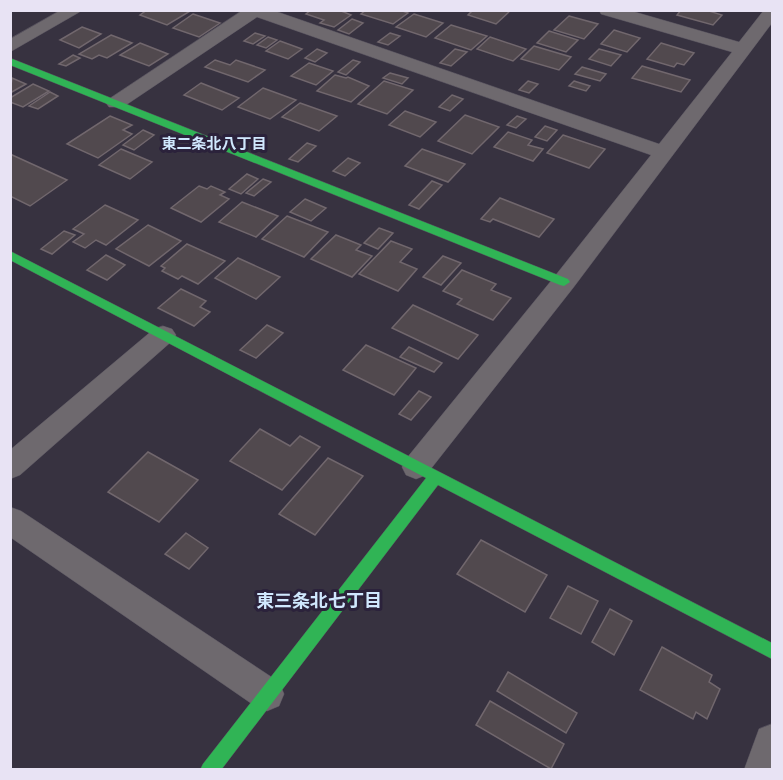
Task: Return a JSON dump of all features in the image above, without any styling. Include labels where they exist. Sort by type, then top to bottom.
[{"type":"street","points":[[10,47],[75,10]]},
{"type":"street","points":[[607,10],[742,49]]},
{"type":"street","points":[[116,103],[255,11],[665,153]]},
{"type":"street","points":[[209,770],[267,694],[564,282],[772,12]]},
{"type":"street","points":[[10,61],[564,282]]},
{"type":"street","points":[[10,255],[772,651]]},
{"type":"street","points":[[10,467],[163,335]]},
{"type":"street","points":[[10,520],[267,694]]},
{"type":"street","points":[[762,770],[772,742]]},
{"type":"building","points":[[147,10],[192,10],[167,25],[140,15]]},
{"type":"building","points":[[311,10],[339,10],[351,15],[334,27],[320,23],[324,20],[306,14]]},
{"type":"building","points":[[366,10],[400,10],[408,13],[393,24],[361,14]]},
{"type":"building","points":[[473,10],[511,10],[496,24],[468,15]]},
{"type":"building","points":[[681,10],[706,10],[722,15],[713,25],[677,15]]},
{"type":"building","points":[[193,14],[220,23],[199,37],[173,28]]},
{"type":"building","points":[[414,14],[443,23],[426,37],[396,27]]},
{"type":"building","points":[[569,16],[598,24],[584,39],[554,30]]},
{"type":"building","points":[[352,19],[363,23],[349,34],[338,30]]},
{"type":"building","points":[[451,25],[487,36],[471,50],[435,38]]},
{"type":"building","points":[[82,27],[101,34],[79,48],[60,40]]},
{"type":"building","points":[[614,30],[640,38],[627,52],[601,44]]},
{"type":"building","points":[[549,31],[578,40],[566,52],[537,43]]},
{"type":"building","points":[[255,33],[265,36],[253,44],[244,41]]},
{"type":"building","points":[[390,33],[400,36],[388,45],[378,42]]},
{"type":"building","points":[[111,35],[132,43],[107,58],[99,55],[92,59],[79,54]]},
{"type":"building","points":[[268,37],[277,40],[266,48],[257,45]]},
{"type":"building","points":[[490,37],[526,49],[513,61],[477,49]]},
{"type":"building","points":[[280,41],[302,49],[288,59],[266,51]]},
{"type":"building","points":[[140,43],[168,54],[149,66],[120,55]]},
{"type":"building","points":[[661,43],[694,53],[684,65],[677,63],[674,67],[647,59]]},
{"type":"building","points":[[534,46],[571,57],[559,70],[521,59]]},
{"type":"building","points":[[317,49],[327,53],[315,62],[305,58]]},
{"type":"building","points":[[455,49],[467,52],[451,66],[440,63]]},
{"type":"building","points":[[599,49],[621,55],[611,66],[589,59]]},
{"type":"building","points":[[73,55],[80,58],[66,66],[59,64]]},
{"type":"building","points":[[215,60],[230,65],[236,60],[265,70],[248,82],[205,67]]},
{"type":"building","points":[[353,60],[360,62],[346,75],[338,72]]},
{"type":"building","points":[[309,63],[333,71],[316,85],[291,76]]},
{"type":"building","points":[[642,66],[690,80],[681,92],[632,78]]},
{"type":"building","points":[[582,67],[606,74],[600,81],[575,74]]},
{"type":"building","points":[[390,73],[408,78],[402,84],[383,78]]},
{"type":"building","points":[[335,75],[348,77],[369,86],[351,102],[317,91]]},
{"type":"building","points":[[12,78],[26,84],[10,93]]},
{"type":"building","points":[[384,81],[413,90],[387,114],[358,104]]},
{"type":"building","points":[[528,81],[538,84],[529,93],[519,90]]},
{"type":"building","points":[[574,81],[590,86],[586,91],[569,86]]},
{"type":"building","points":[[201,83],[239,98],[222,110],[184,95]]},
{"type":"building","points":[[33,84],[49,91],[23,107],[10,102],[10,98]]},
{"type":"building","points":[[263,88],[296,100],[270,119],[238,107]]},
{"type":"building","points":[[50,92],[58,96],[38,109],[29,106]]},
{"type":"building","points":[[452,95],[463,99],[450,111],[439,107]]},
{"type":"building","points":[[300,103],[337,116],[319,131],[282,117]]},
{"type":"building","points":[[405,111],[436,122],[420,137],[389,125]]},
{"type":"building","points":[[465,115],[499,127],[472,154],[438,141]]},
{"type":"building","points":[[110,116],[132,125],[123,130],[132,134],[98,158],[67,144]]},
{"type":"building","points":[[517,116],[526,119],[516,128],[507,125]]},
{"type":"building","points":[[545,126],[557,130],[547,141],[535,137]]},
{"type":"building","points":[[143,130],[154,135],[134,150],[123,145]]},
{"type":"building","points":[[508,132],[532,140],[528,145],[543,149],[533,161],[494,147]]},
{"type":"building","points":[[563,135],[605,149],[589,168],[547,153]]},
{"type":"building","points":[[307,143],[316,146],[298,162],[289,159]]},
{"type":"building","points":[[121,149],[152,162],[130,179],[99,165]]},
{"type":"building","points":[[422,149],[465,164],[448,182],[405,166]]},
{"type":"building","points":[[10,154],[67,180],[30,206],[10,196]]},
{"type":"building","points":[[348,158],[360,163],[345,176],[333,171]]},
{"type":"building","points":[[247,174],[258,179],[241,194],[229,189]]},
{"type":"building","points":[[263,179],[271,182],[254,196],[246,193]]},
{"type":"building","points":[[432,181],[442,185],[419,209],[409,205]]},
{"type":"building","points":[[199,186],[207,189],[211,186],[225,192],[220,195],[229,199],[201,222],[171,208]]},
{"type":"building","points":[[500,198],[554,219],[539,237],[493,219],[490,222],[481,219]]},
{"type":"building","points":[[305,199],[326,208],[311,221],[290,212]]},
{"type":"building","points":[[242,202],[278,216],[256,237],[219,222]]},
{"type":"building","points":[[105,205],[138,220],[106,245],[96,240],[85,248],[73,242],[84,234],[73,229]]},
{"type":"building","points":[[287,216],[328,232],[304,257],[262,239]]},
{"type":"building","points":[[148,225],[181,241],[149,266],[116,249]]},
{"type":"building","points":[[379,228],[393,233],[378,249],[364,243]]},
{"type":"building","points":[[64,231],[75,235],[52,254],[41,249]]},
{"type":"building","points":[[336,235],[361,245],[356,250],[372,256],[352,277],[311,259]]},
{"type":"building","points":[[391,241],[412,249],[400,262],[417,269],[398,291],[359,274]]},
{"type":"building","points":[[187,244],[225,261],[198,284],[182,276],[178,279],[162,271],[165,268],[161,266]]},
{"type":"building","points":[[106,255],[125,265],[107,280],[87,270]]},
{"type":"building","points":[[443,256],[461,263],[441,285],[423,277]]},
{"type":"building","points":[[238,258],[280,277],[256,299],[215,278]]},
{"type":"building","points":[[462,270],[496,284],[491,290],[511,298],[493,320],[457,304],[462,299],[443,291]]},
{"type":"building","points":[[181,289],[206,301],[200,307],[210,312],[194,326],[158,308]]},
{"type":"building","points":[[413,305],[478,335],[458,359],[392,328]]},
{"type":"building","points":[[267,325],[283,333],[256,358],[240,350]]},
{"type":"building","points":[[366,345],[416,368],[394,395],[343,370]]},
{"type":"building","points":[[409,347],[442,363],[434,372],[400,357]]},
{"type":"building","points":[[419,391],[431,397],[411,420],[399,414]]},
{"type":"building","points":[[260,429],[290,446],[300,436],[320,447],[282,490],[230,461]]},
{"type":"building","points":[[148,452],[198,480],[159,522],[108,492]]},
{"type":"building","points":[[328,458],[363,476],[315,535],[279,514]]},
{"type":"building","points":[[186,533],[208,548],[189,569],[165,554]]},
{"type":"building","points":[[481,540],[547,575],[525,612],[457,574]]},
{"type":"building","points":[[568,586],[598,601],[581,634],[550,618]]},
{"type":"building","points":[[610,609],[632,621],[614,655],[592,642]]},
{"type":"building","points":[[662,647],[712,675],[709,682],[720,689],[707,719],[696,712],[693,719],[640,690]]},
{"type":"building","points":[[508,672],[577,713],[566,733],[497,691]]},
{"type":"building","points":[[490,701],[564,744],[551,769],[476,725]]},
{"type":"traffic: fast","points":[[10,61],[564,282]]},
{"type":"traffic: fast","points":[[10,255],[772,651]]},
{"type":"traffic: fast","points":[[209,770],[436,477]]},
{"type":"district","name":"東二条北八丁目","points":[[214,143]]},
{"type":"district","name":"東三条北七丁目","points":[[319,601]]}]
